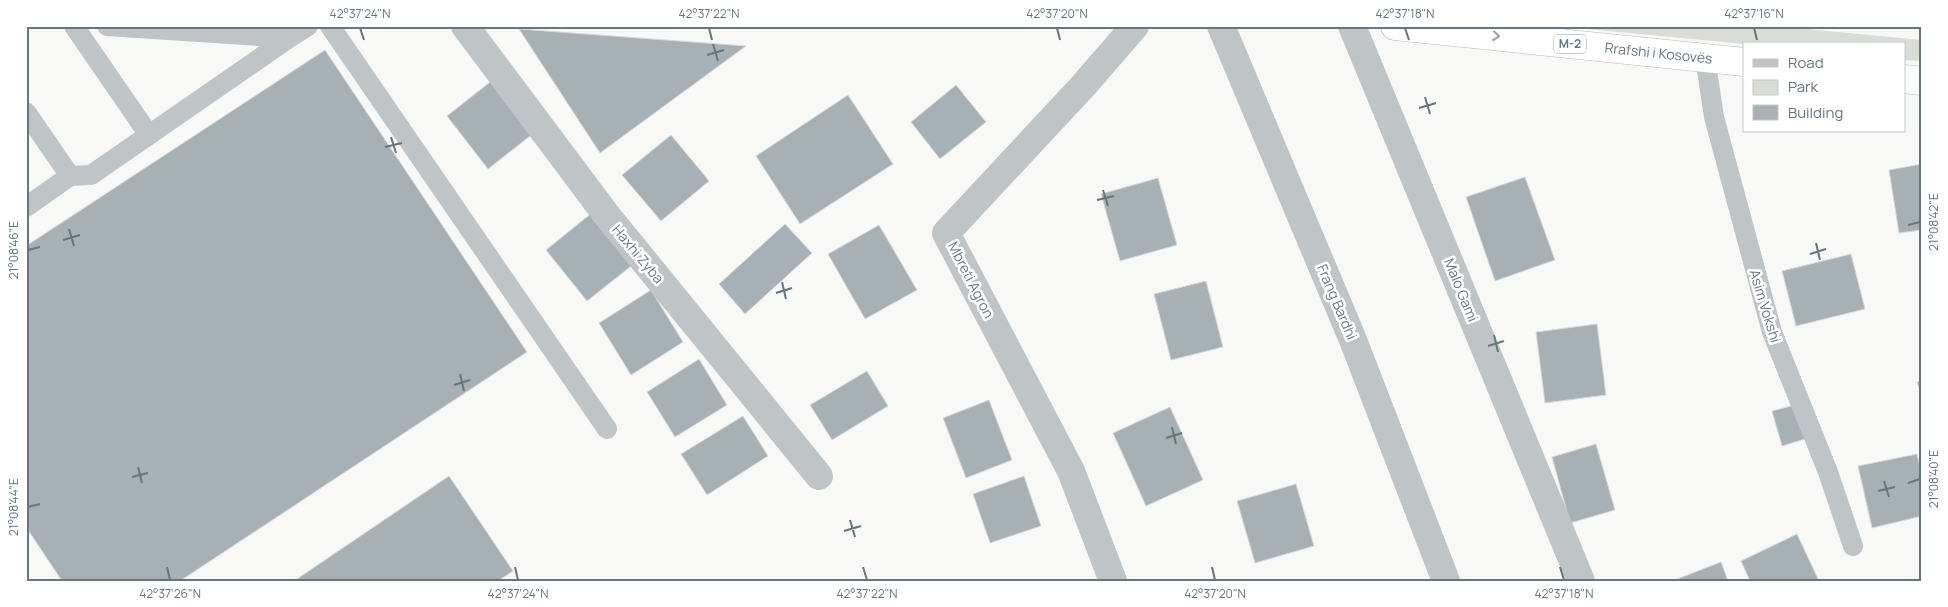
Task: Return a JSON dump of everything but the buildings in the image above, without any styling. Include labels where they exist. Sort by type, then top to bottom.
[{"type":"highway","name":"Rrafshi i Kosovës","points":[[1395,26],[1743,62]]},
{"type":"highway","points":[[1906,79],[1922,81]]},
{"type":"street","name":"Haxhi Zyba","points":[[465,26],[605,213],[819,476]]},
{"type":"street","name":"Mbreti Agron","points":[[1112,581],[1072,471],[946,234],[1083,86],[1135,26]]},
{"type":"street","name":"Frang Bardhi","points":[[1221,26],[1352,340],[1446,581]]},
{"type":"street","name":"Malo Gami","points":[[1352,26],[1581,581]]},
{"type":"lane","points":[[74,26],[149,135]]},
{"type":"lane","points":[[107,26],[290,38]]},
{"type":"lane","points":[[26,207],[70,176],[91,175],[308,26]]},
{"type":"lane","points":[[330,26],[607,429]]},
{"type":"lane","name":"Asim Vokshi","points":[[1705,58],[1714,117],[1772,332],[1828,472],[1853,546]]},
{"type":"lane","points":[[26,112],[70,176]]},
{"type":"green space","points":[[1556,26],[1776,26],[1922,40],[1922,61],[1906,60],[1906,42],[1743,42],[1743,44]]}]
